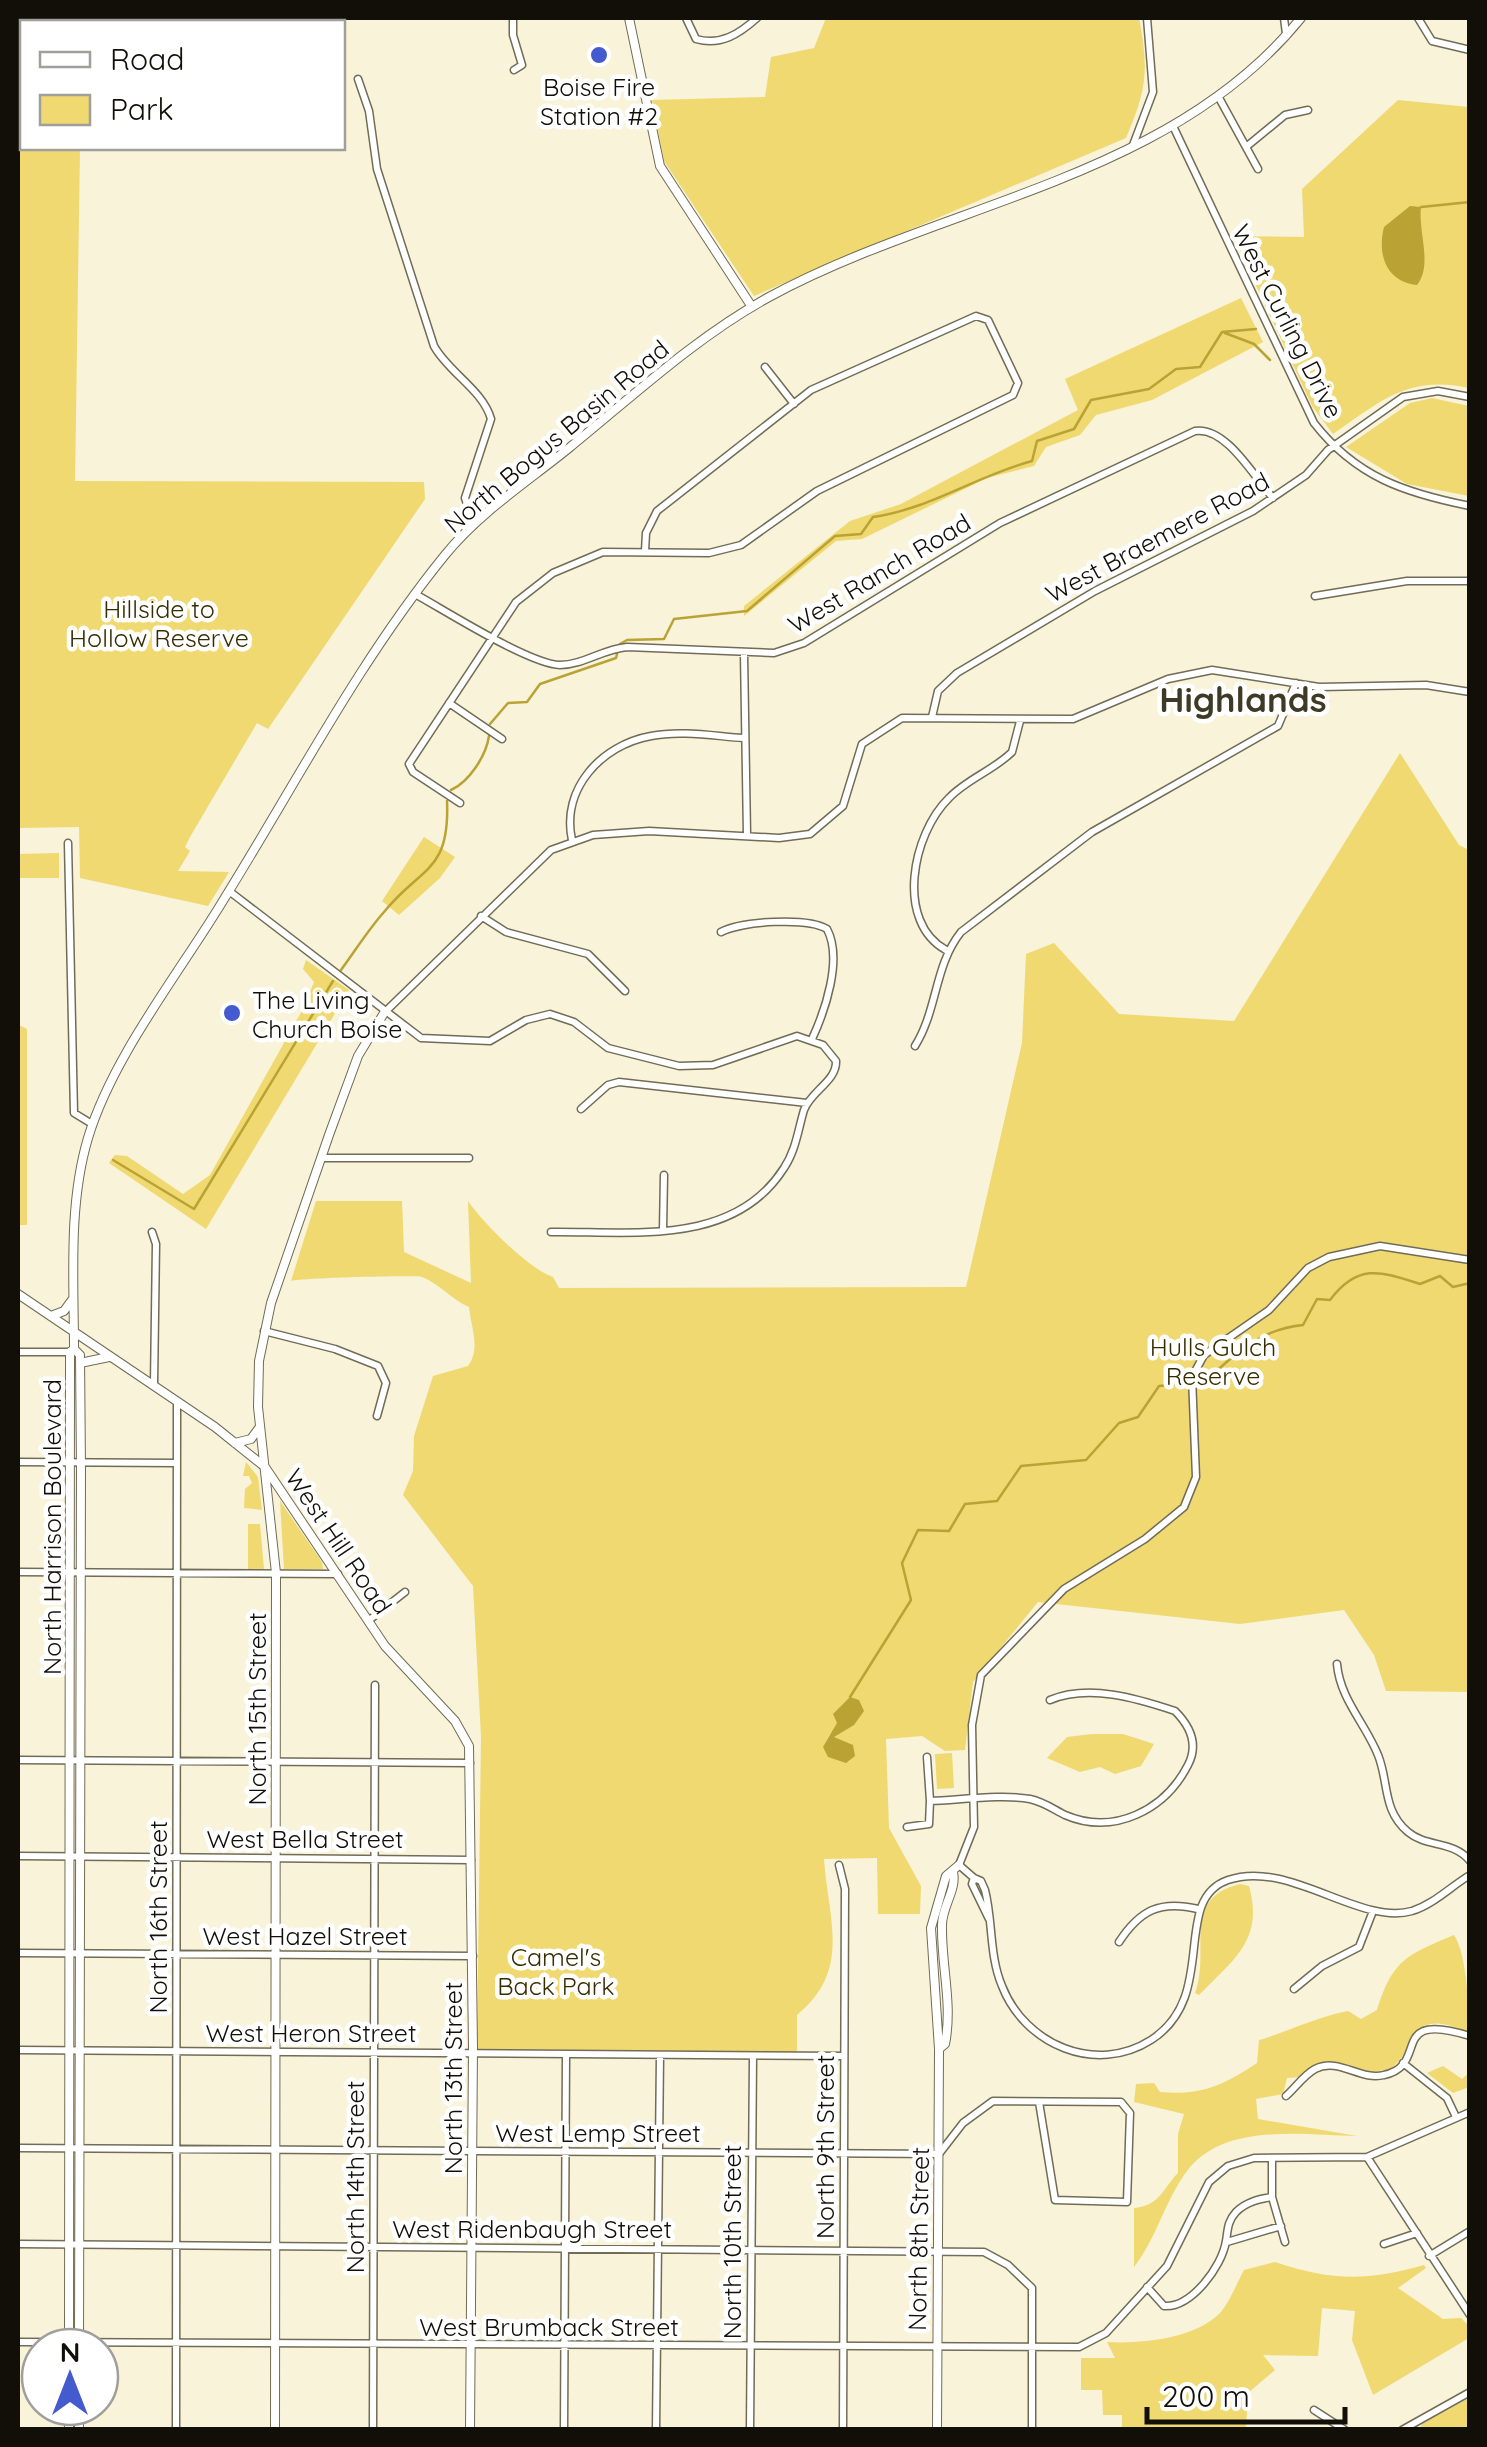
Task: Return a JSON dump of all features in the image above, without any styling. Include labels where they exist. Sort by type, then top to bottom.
[{"type":"street","points":[[513,18],[512,35],[522,65],[514,70]]},
{"type":"street","points":[[630,18],[660,166],[752,307]]},
{"type":"street","points":[[686,18],[696,39],[728,39],[757,18]]},
{"type":"street","points":[[1133,145],[1153,92],[1147,18]]},
{"type":"street","points":[[1284,18],[1287,35]]},
{"type":"street","name":"North Bogus Basin Road","points":[[72,1351],[76,1202],[92,1124],[114,1078],[414,594],[474,525],[642,389],[752,307],[807,279],[1173,126],[1218,96],[1301,18]]},
{"type":"street","points":[[1418,18],[1432,41],[1470,50]]},
{"type":"street","points":[[358,80],[369,111],[376,169],[434,346],[445,366],[488,409],[488,434],[466,498],[474,525]]},
{"type":"street","points":[[1218,96],[1258,169]]},
{"type":"street","points":[[1246,147],[1285,115],[1308,110]]},
{"type":"street","name":"West Curling Drive","points":[[1173,126],[1301,400],[1334,447],[1353,465],[1396,488],[1470,506]]},
{"type":"street","points":[[460,803],[408,766],[524,593],[553,573],[603,552],[709,553],[741,545],[822,488],[1018,390],[988,320],[976,316],[848,370],[794,404],[657,511],[646,534],[645,551]]},
{"type":"street","points":[[766,367],[794,404]]},
{"type":"street","name":"West Braemere Road","points":[[932,717],[938,692],[956,673],[1094,591],[1273,498],[1403,397],[1438,391],[1470,397]]},
{"type":"street","name":"West Ranch Road","points":[[414,594],[546,664],[564,665],[627,646],[774,653],[804,643],[1000,523],[1195,431],[1205,430],[1220,437],[1273,498]]},
{"type":"street","points":[[1315,596],[1407,580],[1470,581]]},
{"type":"street","points":[[744,654],[748,835]]},
{"type":"street","points":[[384,1013],[531,865],[572,840],[649,831],[795,838],[824,826],[842,806],[855,758],[872,734],[902,718],[1074,719],[1168,678],[1196,672],[1231,671],[1356,689],[1426,685],[1470,692]]},
{"type":"street","points":[[915,1046],[936,1001],[946,950],[960,932],[1092,832],[1278,726],[1296,683]]},
{"type":"street","points":[[449,703],[502,739]]},
{"type":"street","points":[[946,950],[926,936],[917,913],[916,877],[923,836],[945,801],[1012,752],[1020,721]]},
{"type":"street","points":[[572,840],[569,819],[576,788],[610,752],[652,735],[744,738]]},
{"type":"street","points":[[68,843],[74,1113],[92,1124]]},
{"type":"street","points":[[229,892],[420,1038],[490,1040],[526,1020],[550,1014],[574,1022],[595,1040],[625,1054],[698,1067],[781,1039],[812,1039],[830,1052],[836,1068],[807,1104],[786,1166],[753,1202],[713,1224],[662,1230],[552,1232]]},
{"type":"street","points":[[481,916],[506,932],[588,954],[625,991]]},
{"type":"street","points":[[721,932],[742,924],[812,922],[827,929],[832,943],[830,997],[812,1039]]},
{"type":"street","name":"North 15th Street","points":[[275,2430],[276,1574],[258,1378],[264,1331],[322,1158],[358,1056],[384,1013]]},
{"type":"street","points":[[580,1109],[608,1085],[619,1082],[807,1104]]},
{"type":"street","points":[[322,1158],[469,1158]]},
{"type":"street","points":[[662,1230],[664,1175]]},
{"type":"street","points":[[152,1232],[156,1244],[154,1389]]},
{"type":"street","name":"North 8th Street","points":[[937,2430],[939,2049],[945,2044],[948,2015],[941,1922],[956,1882],[956,1869],[972,1842],[976,1800],[972,1725],[981,1675],[1064,1589],[1171,1520],[1194,1492],[1192,1377],[1204,1355],[1270,1310],[1308,1268],[1329,1257],[1380,1246],[1470,1260]]},
{"type":"street","points":[[51,1316],[70,1305],[75,1292]]},
{"type":"street","name":"West Hill Road","points":[[18,1294],[235,1443],[265,1468],[368,1621],[412,1678],[460,1729]]},
{"type":"street","points":[[264,1331],[336,1349],[378,1366],[386,1383],[377,1416]]},
{"type":"street","points":[[18,1352],[72,1351]]},
{"type":"street","name":"North Harrison Boulevard","points":[[72,1351],[80,1363],[76,1462]]},
{"type":"street","name":"North Harrison Boulevard","points":[[72,1351],[76,1462],[74,2327]]},
{"type":"street","points":[[80,1363],[109,1357]]},
{"type":"street","name":"North 16th Street","points":[[176,2430],[177,1405]]},
{"type":"street","points":[[235,1443],[256,1435],[260,1424]]},
{"type":"street","points":[[18,1462],[177,1463]]},
{"type":"street","points":[[18,1572],[339,1574]]},
{"type":"street","points":[[368,1621],[405,1592]]},
{"type":"street","points":[[1337,1664],[1340,1688],[1380,1758],[1382,1789],[1397,1820],[1418,1838],[1452,1847],[1470,1861]]},
{"type":"street","name":"North 14th Street","points":[[374,1685],[374,2430]]},
{"type":"street","points":[[930,1801],[1034,1800],[1083,1820],[1119,1821],[1163,1799],[1190,1761],[1192,1735],[1175,1710],[1103,1694],[1066,1694],[1050,1700]]},
{"type":"street","name":"North 13th Street","points":[[460,1729],[472,1763],[470,2430]]},
{"type":"street","points":[[907,1827],[928,1824],[928,1757]]},
{"type":"street","points":[[18,1760],[472,1763]]},
{"type":"street","name":"West Bella Street","points":[[18,1856],[472,1860]]},
{"type":"street","name":"North 9th Street","points":[[839,1865],[845,1889],[843,2430]]},
{"type":"street","points":[[956,1869],[974,1878],[972,1884],[989,1919],[1002,1987],[1035,2032],[1059,2048],[1088,2056],[1111,2056],[1152,2040],[1183,2006],[1193,1973],[1198,1909],[1216,1885],[1247,1877],[1308,1886],[1373,1911],[1412,1910],[1432,1902],[1470,1875]]},
{"type":"street","points":[[1119,1942],[1132,1922],[1151,1909],[1172,1904],[1198,1909]]},
{"type":"street","points":[[1294,1990],[1322,1966],[1359,1947],[1373,1911]]},
{"type":"street","name":"West Hazel Street","points":[[18,1953],[472,1956]]},
{"type":"street","points":[[1286,2096],[1312,2071],[1328,2065],[1378,2076],[1403,2063],[1418,2033],[1427,2028],[1440,2026],[1470,2036]]},
{"type":"street","name":"West Heron Street","points":[[18,2050],[844,2056]]},
{"type":"street","points":[[564,2430],[566,2054]]},
{"type":"street","points":[[656,2430],[660,2055]]},
{"type":"street","name":"North 10th Street","points":[[750,2430],[753,2056]]},
{"type":"street","points":[[1403,2063],[1447,2098],[1456,2117]]},
{"type":"street","points":[[1290,2078],[1298,2086]]},
{"type":"street","points":[[938,2154],[963,2122],[986,2105],[1038,2102],[1128,2106],[1127,2202],[1055,2200],[1038,2102]]},
{"type":"street","points":[[1272,2196],[1244,2206],[1233,2215],[1226,2242],[1202,2285],[1178,2305],[1164,2306],[1147,2286],[1173,2256],[1202,2195],[1218,2173],[1241,2161],[1367,2158],[1470,2112]]},
{"type":"street","name":"West Lemp Street","points":[[18,2148],[938,2154]]},
{"type":"street","points":[[1272,2158],[1272,2196],[1286,2242]]},
{"type":"street","points":[[1367,2158],[1470,2316]]},
{"type":"street","points":[[1226,2242],[1281,2226]]},
{"type":"street","points":[[1429,2256],[1470,2231]]},
{"type":"street","points":[[1384,2244],[1417,2233]]},
{"type":"street","name":"West Ridenbaugh Street","points":[[18,2244],[938,2251],[995,2255],[1032,2288],[1032,2348]]},
{"type":"street","name":"West Brumback Street","points":[[120,2345],[1080,2347],[1106,2334],[1147,2286]]},
{"type":"street","points":[[1032,2348],[1032,2430]]},
{"type":"street","points":[[1403,2429],[1470,2392]]},
{"type":"street","points":[[1314,2410],[1345,2430]]},
{"type":"green space","name":"Hillside to Hollow Reserve","points":[[18,18],[83,18],[20,20],[20,150],[80,150],[75,481],[424,482],[425,499],[268,729],[257,723],[190,837],[185,847],[190,851],[178,871],[229,872],[208,906],[80,878],[79,827],[18,828]]},
{"type":"green space","points":[[826,18],[1139,18],[1145,66],[1142,92],[1126,138],[754,296],[664,161],[652,100],[765,97],[771,57],[814,48]]},
{"type":"green space","points":[[1398,100],[1469,107],[1469,388],[1412,388],[1381,402],[1333,434],[1312,406],[1233,236],[1304,237],[1302,189]]},
{"type":"green space","points":[[1241,298],[1263,342],[1152,400],[1096,415],[1080,435],[1046,447],[1034,466],[987,478],[862,539],[836,541],[744,616],[744,606],[850,521],[901,504],[1078,410],[1065,379]]},
{"type":"green space","points":[[1432,398],[1469,406],[1469,496],[1407,484],[1346,447],[1410,403]]},
{"type":"green space","name":"Hulls Gulch Reserve","points":[[1400,753],[1459,845],[1469,850],[1469,1692],[1386,1691],[1374,1655],[1344,1610],[1240,1624],[1038,1602],[973,1682],[965,1750],[945,1751],[922,1736],[886,1739],[889,1828],[921,1886],[920,1914],[878,1914],[877,1858],[824,1859],[832,1923],[831,1962],[814,1998],[797,2015],[797,2052],[477,2049],[481,1737],[473,1586],[403,1495],[413,1471],[414,1436],[433,1376],[468,1366],[472,1359],[475,1345],[469,1307],[422,1277],[291,1281],[316,1201],[402,1201],[404,1252],[471,1283],[468,1201],[507,1244],[553,1277],[559,1288],[966,1287],[1022,1043],[1026,954],[1054,943],[1119,1014],[1234,1021]]},
{"type":"green space","points":[[424,837],[455,857],[440,878],[399,915],[382,901]]},
{"type":"green space","points":[[59,853],[59,878],[18,878],[18,854]]},
{"type":"green space","points":[[18,878],[19,1025],[27,1029],[27,1225],[18,1225]]},
{"type":"green space","points":[[306,960],[349,990],[206,1229],[109,1163],[115,1155],[127,1156],[183,1194],[210,1175],[303,1009],[314,982],[303,969]]},
{"type":"green space","points":[[246,1462],[258,1477],[262,1510],[244,1508],[245,1489],[252,1483],[249,1476],[243,1476]]},
{"type":"green space","points":[[280,1501],[322,1562],[323,1569],[284,1569]]},
{"type":"green space","points":[[248,1524],[260,1524],[264,1569],[248,1569]]},
{"type":"green space","points":[[1123,1734],[1154,1744],[1141,1766],[1115,1774],[1100,1767],[1080,1772],[1047,1758],[1067,1737]]},
{"type":"green space","points":[[952,1753],[954,1788],[937,1789],[935,1754]]},
{"type":"green space","points":[[1240,1884],[1249,1886],[1253,1905],[1249,1935],[1234,1959],[1199,1995],[1195,1993],[1204,1913],[1221,1891]]},
{"type":"green space","points":[[1454,1935],[1464,1968],[1469,2032],[1427,2025],[1391,2069],[1372,2072],[1327,2061],[1301,2077],[1287,2078],[1283,2094],[1256,2099],[1258,2119],[1357,2136],[1265,2135],[1221,2145],[1203,2155],[1179,2182],[1134,2267],[1134,2208],[1150,2204],[1178,2173],[1178,2134],[1184,2114],[1134,2102],[1136,2084],[1154,2083],[1160,2092],[1175,2093],[1212,2087],[1257,2063],[1259,2040],[1348,2011],[1361,2019],[1377,2010],[1389,1980],[1404,1961]]},
{"type":"green space","points":[[1443,2066],[1462,2079],[1469,2073],[1469,2087],[1453,2093],[1427,2073]]},
{"type":"green space","points":[[1275,2262],[1314,2273],[1350,2277],[1424,2265],[1426,2268],[1398,2288],[1443,2319],[1461,2318],[1469,2326],[1469,2338],[1373,2395],[1352,2340],[1355,2311],[1322,2308],[1318,2356],[1263,2355],[1275,2370],[1248,2393],[1246,2429],[1122,2429],[1122,2415],[1103,2415],[1102,2390],[1081,2390],[1081,2358],[1115,2358],[1107,2342],[1151,2341],[1197,2328],[1221,2312],[1244,2270]]},
{"type":"green space","points":[[1469,2398],[1469,2429],[1420,2429],[1422,2424]]},
{"type":"shaded area","points":[[1410,206],[1421,207],[1425,258],[1417,285],[1406,283],[1391,272],[1382,247],[1384,227]]},
{"type":"shaded area","points":[[850,1697],[859,1700],[864,1711],[854,1725],[834,1737],[853,1745],[855,1756],[846,1763],[828,1757],[823,1747],[837,1723],[833,1714]]},
{"type":"waterway","points":[[1421,207],[1470,202]]},
{"type":"waterway","points":[[1279,326],[1301,324]]},
{"type":"waterway","points":[[620,644],[627,640],[664,639],[674,619],[747,611],[835,536],[861,534],[873,517],[934,500],[1032,461],[1037,441],[1074,429],[1091,400],[1149,389],[1176,369],[1200,367],[1222,332],[1256,329]]},
{"type":"waterway","points":[[1225,333],[1254,344],[1270,360]]},
{"type":"waterway","points":[[490,724],[508,703],[527,702],[540,684],[616,658],[617,654]]},
{"type":"waterway","points":[[451,790],[476,768],[489,736]]},
{"type":"waterway","points":[[341,970],[378,919],[438,856],[447,825],[447,801]]},
{"type":"waterway","points":[[113,1160],[194,1209],[333,981]]},
{"type":"waterway","points":[[1205,1382],[1261,1337],[1303,1325],[1317,1299],[1330,1300],[1360,1275],[1381,1274],[1420,1284],[1440,1276],[1453,1287],[1470,1283]]},
{"type":"waterway","points":[[850,1697],[911,1600],[902,1563],[918,1530],[949,1531],[965,1504],[997,1501],[1021,1466],[1086,1460],[1119,1423],[1138,1417],[1159,1386],[1182,1384]]},
{"type":"place","name":"Boise Fire Station #2","points":[[599,55]]},
{"type":"place","name":"The Living Church Boise","points":[[232,1013]]},
{"type":"district","name":"Highlands","points":[[1243,699]]},
{"type":"park label","name":"Camel's Back Park","points":[[556,1970]]}]
